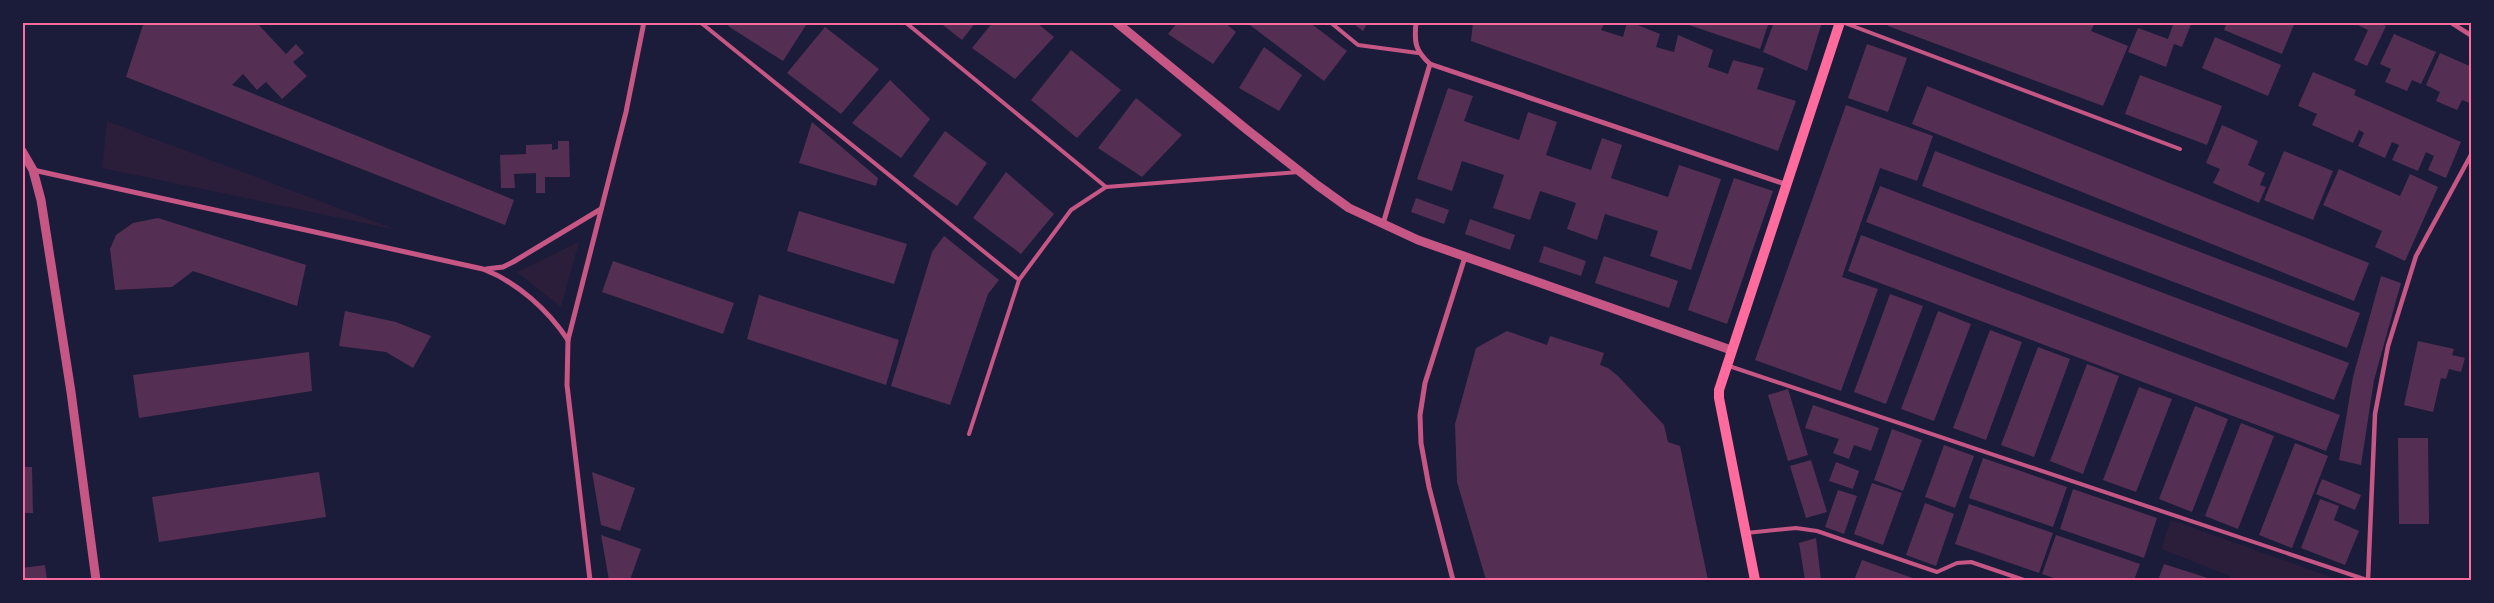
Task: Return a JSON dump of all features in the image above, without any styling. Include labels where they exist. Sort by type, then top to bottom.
[{"type":"main road","points":[[1755,580],[1719,398],[1730,350],[1841,22]]},
{"type":"street","points":[[590,580],[566,385],[568,340],[626,112],[644,22]]},
{"type":"street","points":[[1116,22],[1300,172],[1349,208],[1383,225],[1465,257],[1730,350]]},
{"type":"street","points":[[1416,22],[1414,38],[1418,53],[1430,64],[1786,184]]},
{"type":"street","points":[[2450,22],[2472,36]]},
{"type":"street","points":[[1383,225],[1430,64]]},
{"type":"street","points":[[22,151],[33,170],[41,200],[71,392],[96,580]]},
{"type":"street","points":[[2367,580],[2375,414],[2388,346],[2416,256],[2472,153]]},
{"type":"street","points":[[33,170],[483,269],[494,269],[514,262],[602,209]]},
{"type":"street","points":[[1453,580],[1430,494],[1421,443],[1420,415],[1425,383],[1465,257]]},
{"type":"street","points":[[483,269],[509,282],[548,315],[568,340]]},
{"type":"lane","points":[[700,22],[1019,280]]},
{"type":"lane","points":[[905,22],[1106,187]]},
{"type":"lane","points":[[1330,22],[1358,45],[1418,53]]},
{"type":"lane","points":[[1841,22],[2180,149]]},
{"type":"lane","points":[[969,434],[1019,280],[1071,210],[1106,187],[1300,172]]},
{"type":"lane","points":[[1726,365],[2367,580]]},
{"type":"lane","points":[[1746,533],[1796,528],[1817,530],[1936,572],[1957,563],[1971,562],[2024,580]]},
{"type":"shaded area","points":[[107,121],[397,230],[102,168]]},
{"type":"shaded area","points":[[579,242],[561,307],[517,272]]},
{"type":"shaded area","points":[[2171,520],[2339,580],[2229,580],[2230,576],[2161,549]]},
{"type":"building","points":[[144,22],[256,22],[286,54],[296,44],[304,53],[293,62],[307,76],[282,99],[266,82],[257,90],[243,74],[232,85],[514,200],[505,225],[126,77]]},
{"type":"building","points":[[730,22],[808,22],[783,61],[728,26]]},
{"type":"building","points":[[939,22],[976,22],[962,40]]},
{"type":"building","points":[[993,22],[1036,22],[1054,37],[1015,79],[972,48]]},
{"type":"building","points":[[1178,22],[1224,22],[1236,32],[1213,64],[1168,34]]},
{"type":"building","points":[[1246,22],[1309,22],[1347,51],[1324,81]]},
{"type":"building","points":[[1351,22],[1368,22],[1363,31]]},
{"type":"building","points":[[1473,22],[1605,22],[1601,30],[1623,37],[1627,22],[1630,22],[1660,34],[1656,47],[1674,52],[1678,35],[1713,50],[1708,67],[1728,74],[1733,60],[1764,68],[1757,89],[1796,101],[1778,151],[1471,41]]},
{"type":"building","points":[[1680,22],[1769,22],[1760,49]]},
{"type":"building","points":[[1774,22],[1822,22],[1807,71],[1763,52]]},
{"type":"building","points":[[1889,22],[2095,22],[2091,31],[2128,46],[2103,106],[1888,26]]},
{"type":"building","points":[[2174,22],[2192,22],[2182,47],[2174,44],[2166,67],[2128,52],[2138,28],[2168,39]]},
{"type":"building","points":[[2227,22],[2295,22],[2282,54],[2224,30]]},
{"type":"building","points":[[2351,22],[2378,22],[2386,26],[2367,66],[2354,60],[2368,30]]},
{"type":"building","points":[[825,27],[879,69],[841,114],[787,73]]},
{"type":"building","points":[[2394,34],[2436,52],[2421,84],[2412,80],[2407,91],[2385,82],[2391,69],[2380,64]]},
{"type":"building","points":[[2215,37],[2281,65],[2268,96],[2202,68]]},
{"type":"building","points":[[1867,44],[1907,58],[1888,112],[1848,98]]},
{"type":"building","points":[[1264,47],[1302,75],[1279,111],[1239,88]]},
{"type":"building","points":[[1071,50],[1121,90],[1077,138],[1031,100]]},
{"type":"building","points":[[2440,53],[2472,67],[2472,104],[2462,100],[2457,110],[2436,101],[2440,92],[2426,85]]},
{"type":"building","points":[[2313,72],[2356,90],[2354,95],[2461,142],[2446,178],[2428,170],[2434,156],[2426,152],[2418,171],[2392,160],[2399,145],[2392,142],[2385,158],[2358,146],[2364,133],[2359,130],[2353,143],[2312,125],[2317,114],[2298,106]]},
{"type":"building","points":[[2140,75],[2222,106],[2207,145],[2125,114]]},
{"type":"building","points":[[890,80],[930,119],[901,158],[852,123]]},
{"type":"building","points":[[1927,86],[2369,263],[2354,301],[1912,124]]},
{"type":"building","points":[[1448,88],[1473,96],[1464,121],[1519,140],[1528,112],[1557,122],[1546,155],[1591,170],[1602,138],[1622,145],[1611,178],[1668,197],[1679,165],[1721,179],[1691,270],[1650,256],[1658,231],[1605,214],[1597,240],[1567,229],[1576,203],[1540,191],[1530,220],[1493,208],[1504,175],[1462,161],[1452,191],[1417,179]]},
{"type":"building","points":[[1136,98],[1182,135],[1142,177],[1098,148]]},
{"type":"building","points":[[1846,105],[1933,136],[1917,181],[1880,168],[1842,277],[1878,289],[1841,391],[1755,360]]},
{"type":"building","points":[[812,122],[878,178],[876,186],[799,163]]},
{"type":"building","points":[[2222,125],[2258,141],[2248,165],[2265,173],[2260,185],[2266,187],[2259,203],[2213,183],[2220,169],[2206,163]]},
{"type":"building","points":[[945,131],[987,163],[957,206],[913,176]]},
{"type":"building","points":[[558,141],[569,141],[570,177],[545,177],[545,193],[536,193],[536,173],[514,174],[515,188],[501,188],[500,155],[526,154],[526,145],[552,144],[552,150],[558,149]]},
{"type":"building","points":[[1935,151],[2360,313],[2347,348],[1922,186]]},
{"type":"building","points":[[2284,151],[2333,171],[2313,220],[2264,200]]},
{"type":"building","points":[[2339,169],[2400,196],[2410,174],[2438,187],[2405,261],[2375,247],[2382,231],[2323,205]]},
{"type":"building","points":[[1006,172],[1054,214],[1021,254],[973,218]]},
{"type":"building","points":[[1734,178],[1773,191],[1727,324],[1688,310]]},
{"type":"building","points":[[1880,186],[2349,363],[2334,400],[1866,222]]},
{"type":"building","points":[[1416,198],[1449,210],[1444,224],[1411,212]]},
{"type":"building","points":[[799,211],[907,244],[894,284],[787,251]]},
{"type":"building","points":[[158,218],[306,265],[297,306],[193,271],[172,287],[115,290],[110,249],[116,235],[133,223]]},
{"type":"building","points":[[1470,219],[1515,235],[1510,250],[1465,234]]},
{"type":"building","points":[[1861,235],[2340,415],[2326,451],[1848,271]]},
{"type":"building","points":[[944,236],[999,280],[988,294],[950,405],[891,386],[932,252]]},
{"type":"building","points":[[1544,246],[1586,261],[1581,276],[1539,262]]},
{"type":"building","points":[[1604,256],[1678,281],[1669,308],[1595,283]]},
{"type":"building","points":[[613,261],[734,303],[723,334],[602,292]]},
{"type":"building","points":[[2381,276],[2401,283],[2374,380],[2361,465],[2339,460],[2353,377]]},
{"type":"building","points":[[1890,294],[1923,306],[1886,404],[1854,392]]},
{"type":"building","points":[[759,295],[899,340],[886,385],[747,339]]},
{"type":"building","points":[[345,311],[396,322],[431,336],[413,368],[386,352],[339,346]]},
{"type":"building","points":[[1938,311],[1971,324],[1934,421],[1901,409]]},
{"type":"building","points":[[1990,330],[2022,342],[1986,440],[1953,428]]},
{"type":"building","points":[[1507,331],[1547,345],[1550,336],[1604,353],[1600,365],[1608,368],[1618,376],[1664,425],[1668,442],[1680,446],[1708,580],[1486,580],[1457,482],[1455,424],[1476,348]]},
{"type":"building","points":[[2418,341],[2454,349],[2452,355],[2465,358],[2461,372],[2449,369],[2446,379],[2441,378],[2433,412],[2404,405]]},
{"type":"building","points":[[2038,347],[2070,359],[2034,457],[2001,445]]},
{"type":"building","points":[[309,352],[312,391],[139,418],[133,375]]},
{"type":"building","points":[[2087,364],[2119,376],[2083,474],[2050,461]]},
{"type":"building","points":[[2139,387],[2172,399],[2136,492],[2103,480]]},
{"type":"building","points":[[1788,389],[1808,455],[1788,461],[1768,395]]},
{"type":"building","points":[[1813,405],[1879,428],[1871,451],[1854,445],[1849,459],[1833,453],[1839,439],[1805,428]]},
{"type":"building","points":[[2195,406],[2228,419],[2192,512],[2159,499]]},
{"type":"building","points":[[2241,423],[2274,436],[2238,529],[2205,516]]},
{"type":"building","points":[[1892,429],[1922,440],[1903,491],[1874,480]]},
{"type":"building","points":[[2398,438],[2428,438],[2429,524],[2399,524]]},
{"type":"building","points":[[2295,443],[2328,456],[2292,548],[2259,535]]},
{"type":"building","points":[[1944,445],[1974,456],[1955,508],[1925,497]]},
{"type":"building","points":[[1983,458],[2067,487],[2053,527],[1969,498]]},
{"type":"building","points":[[1811,460],[1827,512],[1806,518],[1790,466]]},
{"type":"building","points":[[1836,462],[1859,471],[1853,489],[1829,481]]},
{"type":"building","points":[[22,467],[32,467],[33,513],[22,513]]},
{"type":"building","points":[[319,472],[326,517],[159,542],[152,497]]},
{"type":"building","points":[[592,472],[635,488],[620,531],[601,525]]},
{"type":"building","points":[[2322,479],[2361,495],[2355,510],[2316,494]]},
{"type":"building","points":[[1872,483],[1902,493],[1883,545],[1854,534]]},
{"type":"building","points":[[2073,489],[2157,518],[2144,558],[2060,529]]},
{"type":"building","points":[[1838,490],[1857,496],[1844,534],[1825,527]]},
{"type":"building","points":[[2320,499],[2339,506],[2334,520],[2359,531],[2345,565],[2301,548]]},
{"type":"building","points":[[1925,503],[1954,514],[1936,566],[1906,555]]},
{"type":"building","points":[[1969,504],[2053,533],[2039,573],[1955,544]]},
{"type":"building","points":[[601,535],[641,549],[630,580],[609,580]]},
{"type":"building","points":[[2056,535],[2140,564],[2134,580],[2060,580],[2042,574]]},
{"type":"building","points":[[1816,538],[1821,580],[1805,580],[1799,543]]},
{"type":"building","points":[[1862,560],[1918,580],[1854,580]]},
{"type":"building","points":[[2164,564],[2214,580],[2158,580]]},
{"type":"building","points":[[45,565],[47,580],[22,580],[22,568]]}]
